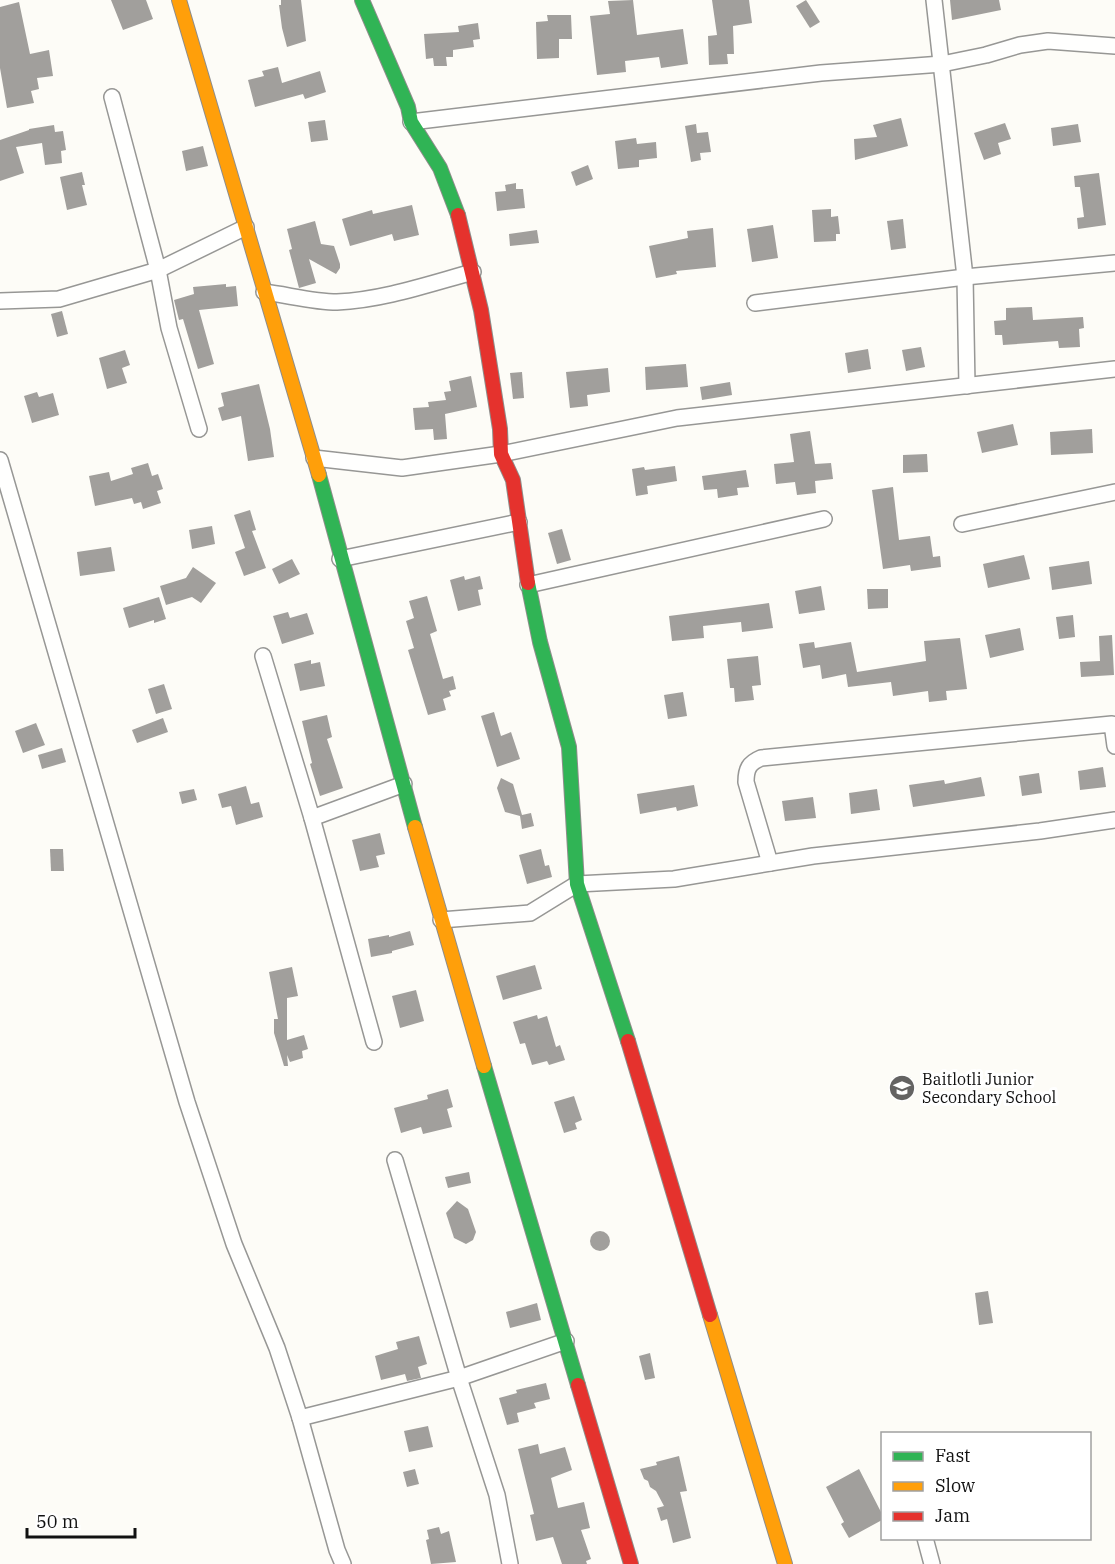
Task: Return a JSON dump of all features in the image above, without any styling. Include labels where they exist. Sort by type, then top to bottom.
[{"type":"street","points":[[179,0],[314,458],[441,920],[631,1564]]},
{"type":"street","points":[[362,0],[408,107],[411,123],[440,168],[457,212],[481,310],[500,429],[501,454],[513,480],[528,585],[540,642],[569,747],[578,884],[639,1076],[785,1564]]},
{"type":"street","points":[[934,0],[965,278],[967,386]]},
{"type":"street","points":[[411,123],[821,73],[942,64],[1020,45],[1048,41],[1115,46]]},
{"type":"street","points":[[112,97],[158,270],[170,328],[199,429]]},
{"type":"street","points":[[0,302],[59,299],[158,270],[246,227]]},
{"type":"street","points":[[755,303],[1115,263]]},
{"type":"street","points":[[264,292],[335,302],[402,291],[473,273]]},
{"type":"street","points":[[314,458],[402,468],[501,454],[677,418],[1115,369]]},
{"type":"street","points":[[0,460],[187,1102],[234,1244],[277,1348],[343,1564]]},
{"type":"street","points":[[962,524],[1115,492]]},
{"type":"street","points":[[528,585],[824,519]]},
{"type":"street","points":[[340,559],[519,522]]},
{"type":"street","points":[[262,656],[312,818],[374,1042]]},
{"type":"street","points":[[770,863],[746,782],[746,772],[752,762],[761,758],[1114,724],[1115,746]]},
{"type":"street","points":[[312,818],[404,784]]},
{"type":"street","points":[[441,920],[530,913],[578,884],[674,879],[813,856],[1040,831],[1115,820]]},
{"type":"street","points":[[395,1160],[459,1378],[497,1495],[510,1564]]},
{"type":"street","points":[[300,1419],[459,1378],[567,1341]]},
{"type":"street","points":[[925,1540],[932,1564]]},
{"type":"building","points":[[111,0],[146,0],[153,19],[123,30]]},
{"type":"building","points":[[281,0],[301,0],[306,41],[287,47],[279,5],[281,5]]},
{"type":"building","points":[[633,0],[637,35],[683,29],[688,64],[661,68],[659,57],[625,61],[626,72],[597,75],[590,16],[610,14],[608,1]]},
{"type":"building","points":[[712,0],[749,0],[752,23],[733,26],[734,54],[727,54],[728,64],[709,65],[708,36],[717,35]]},
{"type":"building","points":[[806,0],[820,22],[810,28],[796,6]]},
{"type":"building","points":[[950,0],[999,0],[1001,10],[952,20]]},
{"type":"building","points":[[19,2],[30,54],[49,50],[53,76],[37,78],[39,89],[31,91],[34,103],[7,108],[0,68],[0,7]]},
{"type":"building","points":[[547,15],[571,15],[572,39],[559,39],[559,58],[537,59],[536,22],[548,21]]},
{"type":"building","points":[[478,23],[480,39],[473,40],[474,47],[453,50],[453,57],[446,57],[447,66],[434,66],[433,58],[426,59],[424,34],[459,32],[458,26]]},
{"type":"building","points":[[278,67],[282,83],[320,71],[326,92],[305,99],[303,94],[255,107],[248,80],[264,76],[262,71]]},
{"type":"building","points":[[901,118],[908,146],[855,160],[854,139],[877,137],[873,125]]},
{"type":"building","points":[[325,120],[328,140],[311,142],[308,122]]},
{"type":"building","points":[[1005,123],[1011,139],[998,143],[1001,154],[984,160],[974,133]]},
{"type":"building","points":[[696,124],[697,133],[708,132],[711,152],[700,153],[701,160],[691,162],[685,126]]},
{"type":"building","points":[[1078,124],[1081,142],[1053,146],[1051,128]]},
{"type":"building","points":[[54,125],[55,132],[63,131],[66,150],[61,151],[62,163],[45,165],[42,143],[16,147],[24,173],[0,181],[0,140],[29,129]]},
{"type":"building","points":[[636,138],[637,144],[656,142],[657,158],[639,160],[639,167],[618,169],[615,141]]},
{"type":"building","points":[[203,146],[208,166],[186,171],[182,151]]},
{"type":"building","points":[[588,165],[593,179],[576,186],[571,172]]},
{"type":"building","points":[[82,172],[85,185],[82,185],[87,205],[67,210],[60,177]]},
{"type":"building","points":[[1099,173],[1106,225],[1078,229],[1077,218],[1084,217],[1080,187],[1075,187],[1074,176]]},
{"type":"building","points":[[516,183],[516,189],[523,189],[525,208],[497,211],[495,192],[506,191],[505,185]]},
{"type":"building","points":[[412,205],[419,235],[394,241],[392,234],[350,246],[342,219],[372,210],[373,214]]},
{"type":"building","points":[[831,209],[831,217],[838,216],[840,234],[836,234],[836,241],[814,242],[812,210]]},
{"type":"building","points":[[903,219],[906,248],[891,250],[887,221]]},
{"type":"building","points":[[315,221],[321,244],[334,246],[340,268],[336,274],[309,259],[316,283],[299,288],[289,250],[292,249],[287,229]]},
{"type":"building","points":[[773,225],[778,258],[752,262],[747,229]]},
{"type":"building","points":[[713,228],[716,267],[676,271],[677,274],[656,278],[649,246],[688,238],[687,231]]},
{"type":"building","points":[[537,230],[539,243],[510,246],[509,234]]},
{"type":"building","points":[[226,284],[226,287],[236,286],[238,306],[199,310],[214,364],[198,369],[183,319],[179,320],[174,300],[194,294],[193,287]]},
{"type":"building","points":[[1032,307],[1033,320],[1083,317],[1084,328],[1079,329],[1080,347],[1059,348],[1058,341],[1003,345],[1002,335],[995,335],[994,321],[1006,320],[1006,308]]},
{"type":"building","points":[[62,311],[68,334],[57,337],[51,314]]},
{"type":"building","points":[[921,347],[925,367],[906,371],[902,350]]},
{"type":"building","points":[[868,349],[871,369],[848,373],[845,353]]},
{"type":"building","points":[[125,350],[130,365],[122,368],[127,383],[107,389],[99,358]]},
{"type":"building","points":[[686,364],[688,387],[646,390],[645,367]]},
{"type":"building","points":[[608,368],[610,392],[587,395],[588,406],[570,408],[566,372]]},
{"type":"building","points":[[522,372],[524,398],[513,399],[510,373]]},
{"type":"building","points":[[471,376],[477,407],[445,414],[447,439],[434,440],[433,429],[415,430],[413,408],[429,407],[428,402],[446,400],[444,392],[451,391],[449,381]]},
{"type":"building","points":[[730,382],[732,395],[702,400],[700,387]]},
{"type":"building","points":[[259,384],[274,457],[248,461],[241,416],[222,421],[218,408],[224,406],[221,393]]},
{"type":"building","points":[[37,392],[39,397],[53,393],[59,415],[32,423],[24,396]]},
{"type":"building","points":[[1013,424],[1018,445],[982,453],[977,432]]},
{"type":"building","points":[[1092,429],[1093,453],[1051,455],[1050,432]]},
{"type":"building","points":[[810,431],[815,464],[831,463],[833,479],[815,481],[816,493],[797,495],[795,482],[776,484],[774,464],[794,462],[790,434]]},
{"type":"building","points":[[927,454],[928,472],[903,473],[903,455]]},
{"type":"building","points":[[148,463],[152,476],[158,474],[163,489],[157,491],[161,503],[143,509],[141,502],[134,504],[132,498],[95,506],[89,476],[109,472],[111,481],[133,474],[131,468]]},
{"type":"building","points":[[675,466],[677,481],[647,486],[648,494],[636,496],[632,469],[644,467],[645,470]]},
{"type":"building","points":[[746,470],[749,487],[737,488],[738,495],[718,498],[717,489],[704,490],[702,476]]},
{"type":"building","points":[[893,487],[899,540],[930,536],[933,557],[940,556],[941,567],[911,571],[910,565],[883,569],[872,490]]},
{"type":"building","points":[[250,510],[256,530],[252,531],[266,568],[244,576],[235,552],[245,548],[234,515]]},
{"type":"building","points":[[212,526],[215,544],[192,549],[189,530]]},
{"type":"building","points":[[562,529],[571,560],[557,564],[548,533]]},
{"type":"building","points":[[111,547],[115,571],[80,576],[77,552]]},
{"type":"building","points":[[1024,555],[1030,579],[988,588],[983,564]]},
{"type":"building","points":[[292,559],[300,574],[279,584],[272,569]]},
{"type":"building","points":[[1089,561],[1092,584],[1052,590],[1049,567]]},
{"type":"building","points":[[193,567],[216,583],[201,603],[192,597],[166,605],[160,586],[186,578]]},
{"type":"building","points":[[464,576],[465,580],[480,576],[483,589],[478,590],[481,605],[458,611],[450,580]]},
{"type":"building","points":[[821,586],[825,610],[799,614],[795,591]]},
{"type":"building","points":[[867,589],[888,589],[888,608],[868,609]]},
{"type":"building","points":[[427,596],[437,631],[430,634],[443,679],[453,676],[456,689],[449,691],[451,696],[443,699],[446,710],[428,715],[408,650],[414,648],[406,621],[414,618],[409,601]]},
{"type":"building","points":[[159,597],[166,619],[154,623],[154,620],[129,628],[123,608]]},
{"type":"building","points":[[769,603],[773,628],[742,632],[741,622],[703,626],[704,638],[672,641],[669,616]]},
{"type":"building","points":[[288,612],[290,618],[307,613],[314,634],[282,644],[273,616]]},
{"type":"building","points":[[1073,615],[1075,637],[1059,639],[1056,617]]},
{"type":"building","points":[[1020,628],[1024,650],[990,658],[985,635]]},
{"type":"building","points":[[1112,635],[1114,675],[1081,677],[1080,662],[1100,661],[1099,636]]},
{"type":"building","points":[[960,638],[967,689],[946,691],[947,700],[929,702],[928,691],[893,696],[891,682],[848,687],[846,674],[822,679],[820,665],[803,668],[799,644],[814,642],[815,648],[851,642],[857,672],[926,661],[924,641]]},
{"type":"building","points":[[758,656],[761,685],[752,686],[754,700],[735,702],[734,688],[730,688],[727,659]]},
{"type":"building","points":[[311,660],[311,664],[320,662],[325,686],[300,691],[294,664]]},
{"type":"building","points":[[164,684],[172,709],[156,714],[148,689]]},
{"type":"building","points":[[683,692],[687,716],[668,719],[664,695]]},
{"type":"building","points":[[494,712],[501,736],[511,732],[520,759],[497,767],[481,716]]},
{"type":"building","points":[[327,715],[332,737],[327,739],[343,788],[320,796],[310,764],[312,763],[302,721]]},
{"type":"building","points":[[163,718],[168,732],[137,743],[132,730]]},
{"type":"building","points":[[36,723],[45,745],[23,753],[15,731]]},
{"type":"building","points":[[62,748],[66,762],[42,769],[38,755]]},
{"type":"building","points":[[1103,767],[1106,787],[1080,790],[1078,771]]},
{"type":"building","points":[[1039,773],[1042,793],[1022,796],[1019,776]]},
{"type":"building","points":[[981,777],[985,796],[913,807],[909,785],[944,780],[945,784]]},
{"type":"building","points":[[501,778],[513,784],[522,815],[531,813],[534,826],[522,829],[520,816],[505,812],[497,788]]},
{"type":"building","points":[[694,785],[698,806],[677,811],[676,807],[640,814],[637,794]]},
{"type":"building","points":[[246,786],[251,804],[259,802],[263,817],[236,825],[231,806],[222,808],[218,794]]},
{"type":"building","points":[[194,789],[197,800],[182,804],[179,792]]},
{"type":"building","points":[[877,789],[880,810],[851,814],[849,793]]},
{"type":"building","points":[[813,797],[816,818],[785,821],[782,801]]},
{"type":"building","points":[[380,833],[385,854],[376,856],[379,867],[360,871],[352,840]]},
{"type":"building","points":[[50,849],[63,849],[64,871],[51,871]]},
{"type":"building","points":[[541,849],[545,866],[549,865],[552,877],[527,884],[519,855]]},
{"type":"building","points":[[410,931],[414,945],[371,957],[368,939],[389,935],[389,937]]},
{"type":"building","points":[[535,965],[542,989],[503,1000],[496,976]]},
{"type":"building","points":[[292,967],[298,996],[287,998],[287,1040],[304,1035],[308,1049],[302,1051],[303,1058],[290,1062],[287,1055],[288,1066],[284,1066],[274,1033],[274,1019],[278,1019],[269,972]]},
{"type":"building","points":[[416,990],[424,1021],[400,1028],[392,996]]},
{"type":"building","points":[[537,1015],[538,1019],[547,1016],[556,1047],[560,1045],[565,1060],[549,1065],[547,1061],[532,1065],[525,1043],[520,1044],[513,1022]]},
{"type":"building","points":[[448,1089],[453,1107],[447,1109],[452,1127],[423,1134],[421,1127],[401,1133],[394,1108],[428,1099],[427,1095]]},
{"type":"building","points":[[574,1096],[582,1120],[575,1123],[577,1129],[564,1133],[554,1102]]},
{"type":"building","points":[[469,1172],[471,1183],[448,1188],[445,1177]]},
{"type":"building","points":[[457,1201],[468,1209],[476,1232],[473,1240],[466,1244],[454,1238],[446,1213]]},
{"type":"building","points":[[600,1231],[607,1234],[610,1241],[607,1248],[600,1251],[593,1248],[590,1241],[593,1234]]},
{"type":"building","points":[[988,1291],[993,1323],[979,1325],[975,1293]]},
{"type":"building","points":[[537,1303],[541,1320],[510,1328],[506,1312]]},
{"type":"building","points":[[419,1336],[427,1364],[418,1367],[421,1378],[407,1381],[405,1374],[381,1380],[375,1356],[398,1349],[396,1342]]},
{"type":"building","points":[[650,1353],[655,1378],[645,1380],[639,1356]]},
{"type":"building","points":[[546,1383],[550,1399],[534,1403],[536,1408],[517,1413],[519,1422],[507,1425],[499,1398],[517,1393],[516,1390]]},
{"type":"building","points":[[428,1426],[433,1447],[409,1452],[404,1431]]},
{"type":"building","points":[[538,1444],[540,1454],[565,1447],[572,1470],[551,1478],[558,1508],[584,1502],[590,1528],[581,1530],[591,1559],[586,1561],[587,1564],[562,1564],[553,1537],[536,1541],[530,1515],[534,1514],[518,1449]]},
{"type":"building","points":[[679,1456],[687,1491],[680,1492],[691,1538],[673,1543],[667,1519],[661,1521],[657,1508],[664,1506],[656,1491],[644,1479],[640,1469]]},
{"type":"building","points":[[415,1469],[419,1484],[407,1487],[403,1472]]},
{"type":"building","points":[[859,1469],[881,1512],[881,1521],[849,1538],[841,1524],[844,1522],[826,1487]]},
{"type":"building","points":[[439,1527],[441,1534],[449,1531],[456,1562],[431,1564],[426,1540],[429,1539],[427,1530]]},
{"type":"traffic: fast","points":[[362,0],[408,107],[411,122],[440,168],[458,215]]},
{"type":"traffic: fast","points":[[319,475],[415,827]]},
{"type":"traffic: fast","points":[[528,583],[540,642],[569,747],[577,884],[628,1041]]},
{"type":"traffic: fast","points":[[484,1066],[578,1385]]},
{"type":"traffic: slow","points":[[179,0],[319,475]]},
{"type":"traffic: slow","points":[[415,827],[484,1066]]},
{"type":"traffic: slow","points":[[710,1315],[785,1564]]},
{"type":"traffic: jam","points":[[458,215],[481,310],[500,429],[501,454],[513,480],[528,583]]},
{"type":"traffic: jam","points":[[628,1041],[710,1315]]},
{"type":"traffic: jam","points":[[578,1385],[631,1564]]},
{"type":"place","name":"Baitlotli Junior Secondary School","points":[[902,1088]]}]
